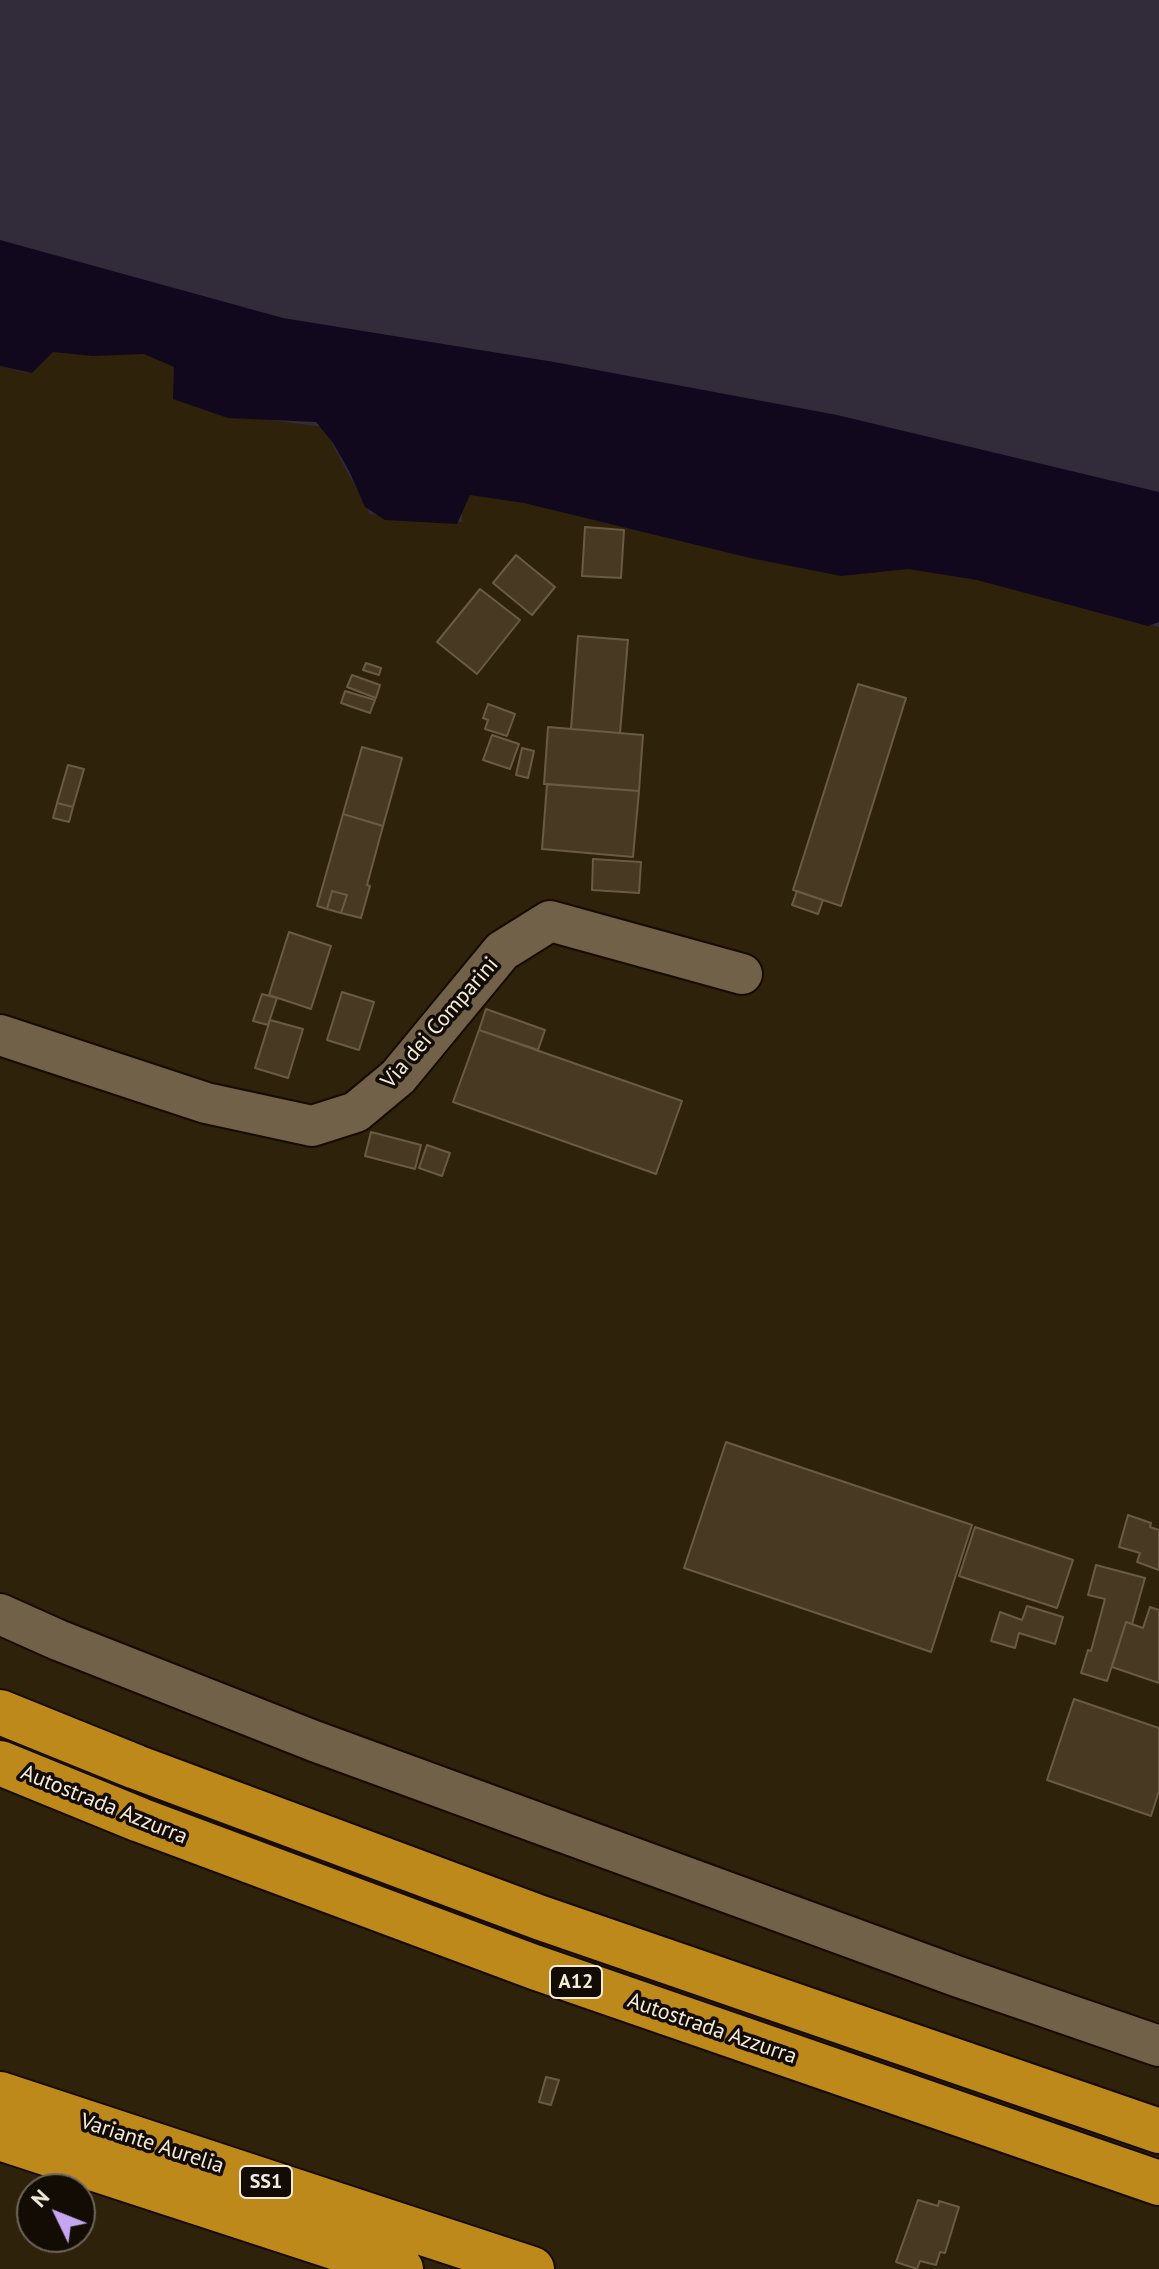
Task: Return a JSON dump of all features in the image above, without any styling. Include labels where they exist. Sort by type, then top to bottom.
[{"type":"highway","name":"A12","points":[[0,1712],[136,1767],[541,1918],[1159,2131]]},
{"type":"highway","name":"Autostrada Azzurra","points":[[0,1763],[140,1820],[534,1967],[1159,2183]]},
{"type":"highway","name":"Variante Aurelia","points":[[0,2094],[532,2269]]},
{"type":"highway","name":"Variante Aurelia","points":[[0,2138],[401,2269]]},
{"type":"street","name":"Via dei Comparini","points":[[0,1035],[206,1103],[312,1126],[356,1112],[398,1077],[502,951],[550,921],[742,974]]},
{"type":"street","points":[[0,1614],[314,1741],[956,1976],[1159,2046]]},
{"type":"shaded area","points":[[0,0],[1159,0],[1159,627],[1010,586],[462,487],[462,522],[370,514],[323,427],[224,414],[178,365],[133,349],[53,348],[27,373],[0,366]]},
{"type":"shaded area","points":[[0,240],[283,318],[554,362],[837,415],[1159,492],[1159,622],[1148,626],[977,580],[908,569],[841,576],[750,558],[524,503],[470,495],[457,524],[385,520],[365,507],[333,443],[316,422],[228,418],[173,399],[174,367],[144,354],[93,356],[53,352],[32,373],[0,366]]},
{"type":"building","points":[[585,527],[624,530],[621,578],[582,576]]},
{"type":"building","points":[[516,555],[555,587],[532,615],[493,583]]},
{"type":"building","points":[[480,589],[520,620],[477,674],[437,642]]},
{"type":"building","points":[[578,636],[628,640],[620,733],[571,729]]},
{"type":"building","points":[[366,663],[381,668],[379,675],[363,670]]},
{"type":"building","points":[[352,675],[380,685],[376,698],[347,687]]},
{"type":"building","points":[[858,684],[906,698],[841,906],[793,890]]},
{"type":"building","points":[[345,691],[375,700],[370,713],[341,703]]},
{"type":"building","points":[[488,704],[515,714],[507,736],[485,729],[488,720],[483,718]]},
{"type":"building","points":[[548,727],[643,735],[639,791],[544,784]]},
{"type":"building","points":[[492,735],[519,744],[510,769],[483,760]]},
{"type":"building","points":[[362,747],[402,758],[383,826],[343,814]]},
{"type":"building","points":[[522,748],[534,751],[528,778],[516,775]]},
{"type":"building","points":[[68,765],[84,769],[73,807],[57,803]]},
{"type":"building","points":[[547,784],[639,791],[633,857],[542,849]]},
{"type":"building","points":[[57,803],[73,807],[69,822],[53,818]]},
{"type":"building","points":[[343,814],[383,826],[361,918],[341,913],[347,895],[332,891],[327,909],[317,906]]},
{"type":"building","points":[[593,859],[641,862],[639,893],[592,890]]},
{"type":"building","points":[[332,891],[347,895],[341,913],[327,909]]},
{"type":"building","points":[[797,891],[823,900],[818,914],[792,905]]},
{"type":"building","points":[[289,932],[331,946],[311,1009],[269,995]]},
{"type":"building","points":[[342,992],[374,1002],[359,1050],[327,1040]]},
{"type":"building","points":[[262,994],[277,998],[268,1025],[253,1021]]},
{"type":"building","points":[[486,1009],[545,1030],[538,1050],[479,1030]]},
{"type":"building","points":[[270,1020],[303,1029],[288,1078],[255,1068]]},
{"type":"building","points":[[479,1030],[682,1101],[656,1174],[453,1102]]},
{"type":"building","points":[[371,1132],[421,1145],[415,1169],[365,1156]]},
{"type":"building","points":[[427,1145],[450,1153],[442,1176],[419,1168]]},
{"type":"building","points":[[726,1442],[972,1525],[931,1652],[684,1568]]},
{"type":"building","points":[[1128,1515],[1151,1523],[1150,1527],[1159,1530],[1159,1570],[1137,1562],[1140,1553],[1119,1547]]},
{"type":"building","points":[[975,1527],[1073,1560],[1057,1608],[959,1576]]},
{"type":"building","points":[[1096,1565],[1145,1578],[1132,1624],[1126,1622],[1107,1681],[1081,1673],[1088,1650],[1091,1651],[1105,1599],[1088,1595]]},
{"type":"building","points":[[1027,1606],[1063,1617],[1055,1644],[1019,1633],[1015,1648],[991,1641],[1000,1612],[1022,1620]]},
{"type":"building","points":[[1150,1607],[1159,1610],[1159,1683],[1112,1667],[1126,1622],[1143,1628]]},
{"type":"building","points":[[1074,1699],[1159,1728],[1159,1791],[1151,1816],[1047,1780]]},
{"type":"building","points":[[546,2077],[559,2080],[551,2105],[539,2102]]},
{"type":"building","points":[[918,2200],[938,2206],[939,2201],[959,2207],[945,2253],[940,2252],[936,2265],[920,2261],[917,2269],[896,2262]]}]
